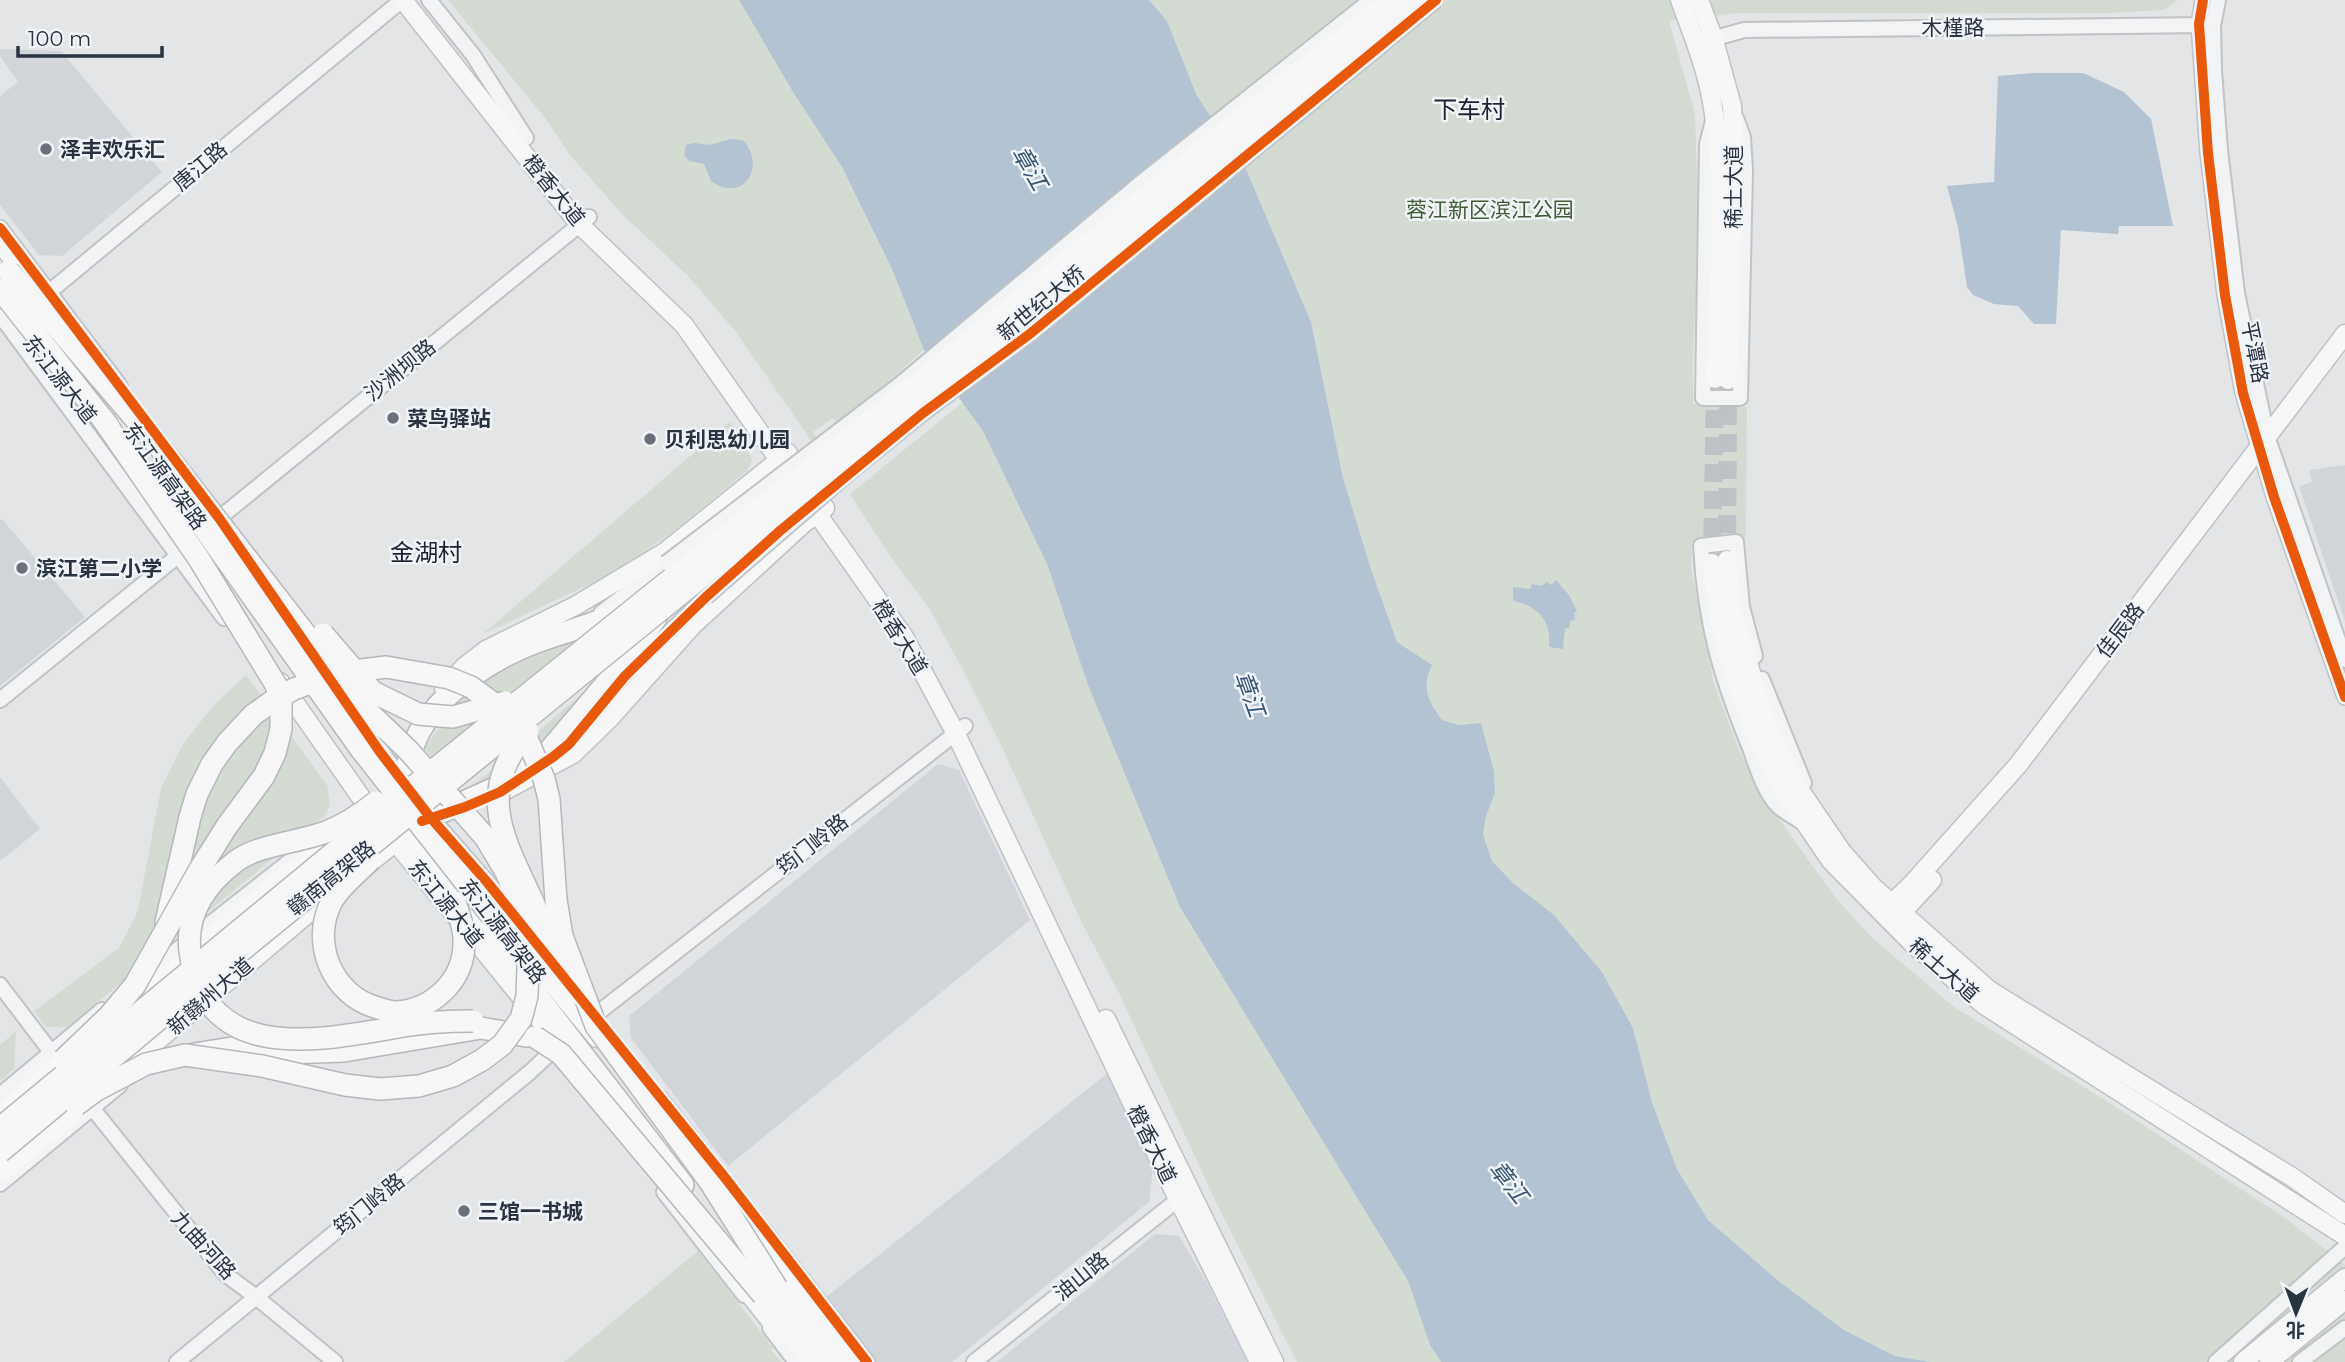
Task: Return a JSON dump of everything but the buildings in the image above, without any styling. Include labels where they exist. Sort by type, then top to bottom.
[{"type":"highway","name":"新世纪大桥","points":[[660,599],[1230,128],[1392,0]]},
{"type":"highway","name":"新世纪大桥","points":[[660,599],[1419,0]]},
{"type":"highway","points":[[3,273],[172,462],[359,703],[408,750],[485,837],[506,872],[524,916],[529,939],[527,996],[521,1019],[502,1045],[453,1076],[419,1086],[380,1089],[345,1086],[271,1068],[185,1055]]},
{"type":"highway","name":"东江源高架路","points":[[3,273],[102,418],[154,478],[285,668],[400,844],[770,1291],[835,1362]]},
{"type":"highway","name":"东江源高架路","points":[[3,273],[163,471],[360,748],[704,1189],[814,1362]]},
{"type":"highway","points":[[0,1120],[109,1016],[135,985],[227,826],[264,776],[279,741],[281,704],[276,685],[199,559],[102,418]]},
{"type":"highway","points":[[216,521],[302,610],[373,692],[401,708],[437,718],[473,713],[510,700],[660,599]]},
{"type":"highway","points":[[425,723],[470,676],[518,648],[660,599]]},
{"type":"highway","points":[[426,819],[497,787],[548,752],[621,666],[660,599]]},
{"type":"highway","points":[[660,599],[537,720],[511,750],[500,788],[498,809],[501,830],[564,972],[595,1021],[710,1182],[770,1291]]},
{"type":"highway","name":"赣南高架路","points":[[0,1128],[660,599]]},
{"type":"highway","points":[[156,946],[170,913],[197,794],[219,754],[253,715],[294,689],[337,673],[386,667],[426,672],[471,687],[492,701],[513,718],[535,755],[549,799],[556,900],[562,936],[595,1021]]},
{"type":"highway","points":[[524,710],[454,746],[358,816],[325,832],[276,845],[238,859],[206,889],[195,908],[189,947],[195,976],[208,1002],[235,1026],[261,1037],[315,1040],[444,1021],[496,1024],[535,1037],[561,1054],[770,1291]]},
{"type":"highway","points":[[400,844],[455,902],[463,928],[464,944],[462,962],[451,984],[436,999],[411,1009],[394,1012],[354,998],[339,983],[329,967],[324,950],[324,922],[332,901],[380,849],[454,791],[524,710]]},
{"type":"highway","name":"赣南高架路","points":[[0,1152],[524,710]]},
{"type":"highway","points":[[0,1160],[95,1091],[146,1063],[232,1048],[287,1053],[344,1051],[481,1028],[535,1037]]},
{"type":"main road","name":"橙香大道","points":[[402,0],[584,220],[684,325],[783,456],[904,637],[960,729],[1184,1195],[1259,1362]]},
{"type":"main road","name":"橙香大道","points":[[418,0],[527,138],[584,220]]},
{"type":"main road","name":"稀土大道","points":[[1679,0],[1706,76],[1718,150],[1722,380],[1734,215],[1732,106],[1713,37],[1699,0]]},
{"type":"main road","name":"东江源大道","points":[[0,242],[45,295],[216,521],[332,701],[402,786],[479,895],[645,1094],[853,1362]]},
{"type":"main road","name":"东江源大道","points":[[0,302],[6,324],[143,486],[182,551],[366,813],[400,844],[803,1362]]},
{"type":"main road","name":"佳辰路","points":[[2264,448],[2345,334]]},
{"type":"main road","name":"佳辰路","points":[[1892,913],[2018,765],[2264,448],[2345,352]]},
{"type":"main road","points":[[402,786],[416,737],[446,686],[464,667],[512,635],[554,618],[648,564],[783,456]]},
{"type":"main road","points":[[465,807],[532,778],[573,754],[610,718],[692,626],[804,523],[821,512]]},
{"type":"main road","name":"稀土大道","points":[[1720,561],[1719,621],[1756,738],[1786,795],[1842,852],[1892,913],[1984,1005],[2345,1236]]},
{"type":"main road","name":"新赣州大道","points":[[0,1114],[292,870],[402,786]]},
{"type":"main road","name":"新赣州大道","points":[[0,1173],[323,900],[400,844],[426,819]]},
{"type":"main road","name":"稀土大道","points":[[1892,913],[1989,990],[2281,1170],[2345,1214]]},
{"type":"main road","name":"橙香大道","points":[[1184,1195],[1274,1362]]},
{"type":"main road","points":[[2269,1362],[2286,1337],[2345,1269]]},
{"type":"main road","points":[[2286,1337],[2345,1278]]},
{"type":"main road","points":[[2243,1362],[2345,1302]]},
{"type":"street","name":"唐江路","points":[[6,324],[45,295],[402,0]]},
{"type":"street","points":[[429,0],[473,55],[527,138]]},
{"type":"street","points":[[464,667],[513,640],[575,624],[600,614],[899,385],[1138,185],[1371,0]]},
{"type":"street","points":[[867,1362],[726,1180],[595,1021],[486,882],[426,819],[465,807],[518,782],[569,744],[625,676],[706,597],[850,472],[923,413],[1031,333],[1436,0]]},
{"type":"street","name":"平潭路","points":[[2203,0],[2214,70],[2220,150],[2237,293],[2264,448],[2345,697]]},
{"type":"street","name":"平潭路","points":[[2206,25],[2218,0]]},
{"type":"street","name":"木槿路","points":[[1696,45],[1713,37],[1744,30],[2206,25]]},
{"type":"street","points":[[1714,116],[1707,144],[1703,398],[1740,398],[1745,172],[1743,136],[1732,106]]},
{"type":"street","name":"沙洲坝路","points":[[216,521],[584,220]]},
{"type":"street","points":[[0,229],[45,295]]},
{"type":"street","name":"平潭路","points":[[2264,448],[2345,660]]},
{"type":"street","points":[[1736,542],[1742,607],[1751,644],[1765,690],[1805,784],[1810,818],[1778,806],[1760,775],[1725,687],[1712,638],[1701,546],[1736,542]]},
{"type":"street","points":[[0,701],[182,551]]},
{"type":"street","name":"筠门岭路","points":[[595,1021],[960,729]]},
{"type":"street","points":[[0,1095],[261,882],[366,813]]},
{"type":"street","points":[[0,1184],[93,1109],[400,844]]},
{"type":"street","points":[[0,985],[51,1052]]},
{"type":"street","points":[[557,1048],[796,1362]]},
{"type":"street","name":"筠门岭路","points":[[177,1362],[557,1048]]},
{"type":"street","name":"九曲河路","points":[[93,1109],[225,1274],[335,1362]]},
{"type":"street","name":"油山路","points":[[974,1362],[1184,1195]]},
{"type":"street","points":[[2216,1362],[2345,1247]]},
{"type":"street","points":[[2300,1362],[2345,1328]]},
{"type":"shaded area","points":[[0,49],[61,51],[162,172],[62,256],[39,255],[0,205],[0,96],[18,82],[0,56]]},
{"type":"shaded area","points":[[2345,465],[2345,621],[2299,486],[2312,482],[2309,470]]},
{"type":"shaded area","name":"滨江第二小学","points":[[2,519],[85,617],[0,686],[0,520]]},
{"type":"shaded area","points":[[938,764],[959,770],[1030,920],[728,1166],[631,1038],[629,1016]]},
{"type":"shaded area","points":[[0,777],[40,829],[0,861]]},
{"type":"shaded area","points":[[1109,1072],[1153,1168],[1149,1202],[952,1362],[875,1362],[825,1298]]},
{"type":"shaded area","points":[[1155,1234],[1179,1236],[1208,1285],[1247,1362],[997,1362]]},
{"type":"green space","points":[[448,0],[739,0],[793,92],[842,167],[892,269],[924,350],[839,424],[833,418],[813,432],[820,444],[815,446],[736,332],[688,276],[623,215],[570,155],[546,119]]},
{"type":"green space","name":"蓉江新区滨江公园","points":[[1149,0],[2178,0],[2164,10],[2108,13],[1738,13],[1669,21],[1695,114],[1699,238],[1693,404],[1747,407],[1746,537],[1692,542],[1691,568],[1714,684],[1739,750],[1765,800],[1835,897],[1870,936],[1954,1007],[2105,1100],[2285,1218],[2345,1265],[2345,1362],[1930,1362],[1895,1356],[1844,1330],[1781,1283],[1708,1220],[1677,1169],[1652,1102],[1633,1028],[1602,972],[1554,915],[1513,883],[1492,861],[1483,834],[1486,816],[1495,793],[1494,771],[1481,723],[1459,725],[1442,720],[1428,694],[1427,680],[1432,665],[1397,642],[1343,478],[1311,322],[1246,169],[1197,96],[1167,21]]},
{"type":"green space","points":[[963,402],[983,431],[1047,564],[1088,685],[1180,907],[1408,1281],[1430,1345],[1441,1362],[1297,1362],[1216,1202],[1119,993],[1081,921],[1002,747],[963,670],[929,608],[892,559],[850,494]]},
{"type":"green space","points":[[730,422],[742,437],[752,460],[747,471],[675,530],[612,574],[483,634]]},
{"type":"green space","points":[[592,628],[431,756],[424,748],[467,694],[496,669],[536,649]]},
{"type":"green space","points":[[246,675],[327,785],[330,804],[325,816],[67,1027],[46,1027],[34,1011],[119,948],[138,911],[161,788],[184,743],[213,706]]},
{"type":"green space","points":[[605,675],[525,763],[460,796]]},
{"type":"green space","points":[[16,1031],[14,1069],[0,1081],[0,1045]]},
{"type":"green space","points":[[698,1251],[781,1362],[564,1362]]},
{"type":"water","name":"章江","points":[[739,0],[1149,0],[1167,21],[1197,96],[1246,169],[1311,322],[1343,478],[1397,642],[1432,665],[1427,680],[1428,694],[1442,720],[1459,725],[1481,723],[1494,771],[1495,793],[1486,816],[1483,834],[1492,861],[1513,883],[1554,915],[1602,972],[1633,1028],[1652,1102],[1677,1169],[1708,1220],[1781,1283],[1844,1330],[1895,1356],[1930,1362],[1441,1362],[1430,1345],[1408,1281],[1180,907],[1088,685],[1047,564],[983,431],[924,350],[892,269],[842,167],[793,92]]},
{"type":"water","points":[[2083,73],[2124,92],[2151,119],[2173,226],[2119,226],[2118,234],[2061,230],[2056,324],[2034,324],[2018,306],[1994,304],[1973,295],[1967,287],[1958,227],[1947,186],[1994,182],[1998,76]]},
{"type":"water","points":[[731,139],[743,140],[753,161],[748,180],[741,186],[722,187],[711,181],[704,164],[689,161],[684,155],[686,145],[709,145]]},
{"type":"water","points":[[1556,580],[1569,595],[1577,611],[1574,613],[1575,620],[1570,621],[1570,627],[1565,629],[1563,649],[1549,647],[1546,622],[1536,611],[1513,601],[1513,587],[1530,589],[1532,584],[1541,586],[1547,582],[1551,585]]},
{"type":"tunnel","points":[[1712,563],[1715,379]]},
{"type":"tunnel","points":[[1727,560],[1728,381]]},
{"type":"cycle path","points":[[422,821],[500,792],[553,757],[569,744],[625,676],[706,597],[781,530],[923,413],[1031,333],[1436,0]]},
{"type":"cycle path","points":[[2203,0],[2199,24],[2208,153],[2225,295],[2243,393],[2274,497],[2345,697]]},
{"type":"cycle path","points":[[0,228],[219,518],[380,752],[726,1179],[867,1362]]},
{"type":"place","name":"泽丰欢乐汇","points":[[46,149]]},
{"type":"place","name":"菜鸟驿站","points":[[393,418]]},
{"type":"place","name":"贝利思幼儿园","points":[[650,439]]},
{"type":"place","name":"滨江第二小学","points":[[22,568]]},
{"type":"place","name":"三馆一书城","points":[[464,1211]]},
{"type":"district","name":"下车村","points":[[1469,109]]},
{"type":"district","name":"金湖村","points":[[426,552]]}]
